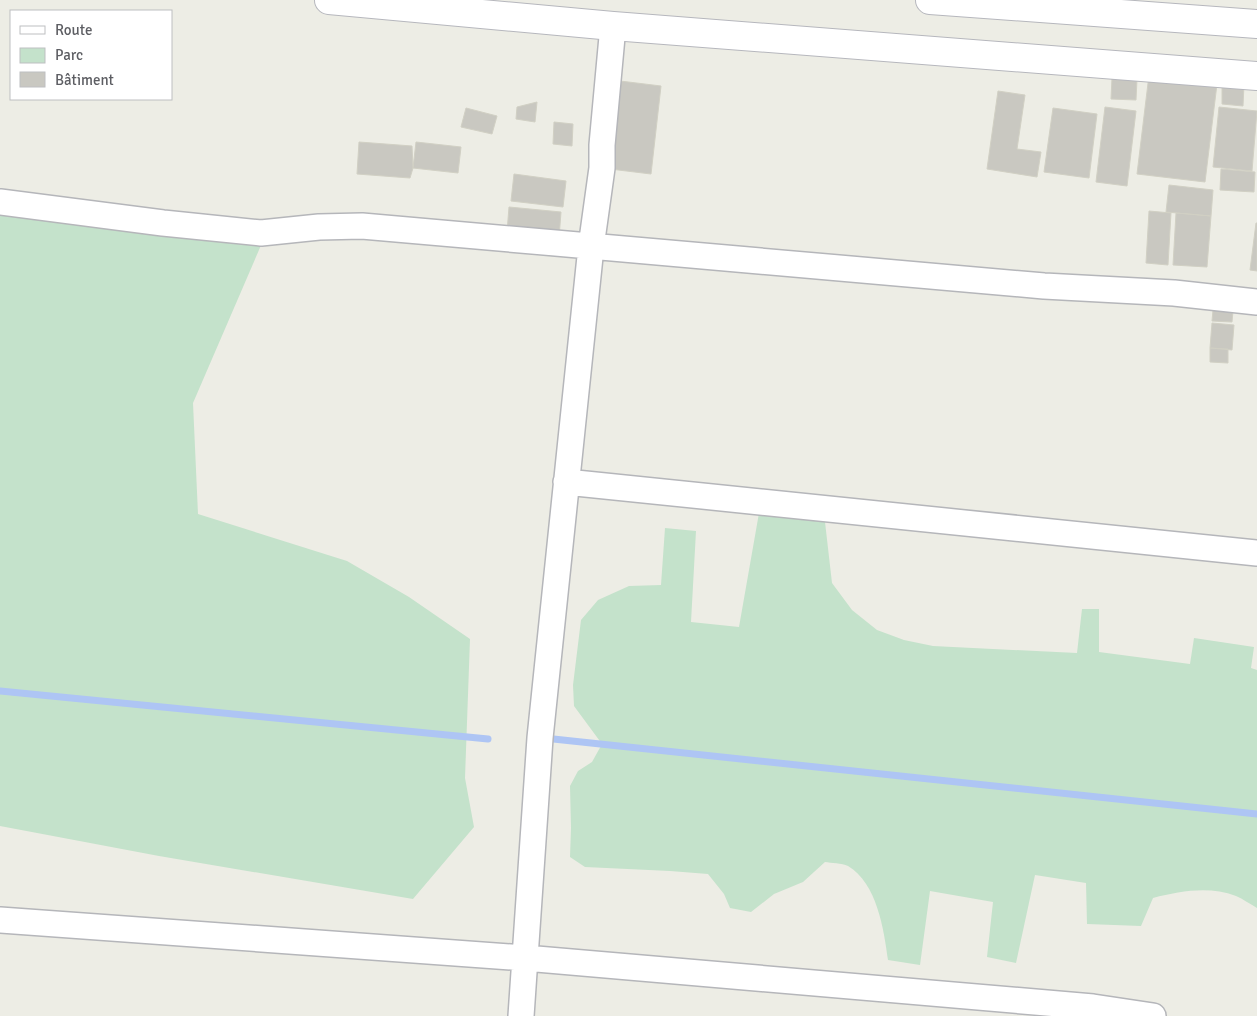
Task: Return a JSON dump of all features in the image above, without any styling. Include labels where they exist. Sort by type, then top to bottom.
[{"type":"street","points":[[329,0],[613,26],[1257,76]]},
{"type":"street","points":[[930,0],[1257,24]]},
{"type":"street","points":[[521,1016],[540,738],[566,482],[602,168],[602,146],[613,26]]},
{"type":"street","points":[[0,202],[163,223],[261,233],[319,227],[362,226],[1034,285],[1174,294],[1257,302]]},
{"type":"street","points":[[566,482],[1257,553]]},
{"type":"street","points":[[0,920],[525,958],[1093,1007],[1153,1016]]},
{"type":"green space","points":[[0,211],[265,236],[193,403],[198,514],[347,561],[409,597],[470,639],[465,778],[474,827],[413,899],[159,856],[0,826]]},
{"type":"green space","points":[[759,513],[825,522],[832,583],[852,610],[877,630],[904,640],[933,646],[1077,653],[1082,609],[1099,609],[1099,652],[1190,664],[1194,638],[1254,647],[1251,668],[1257,670],[1257,908],[1239,897],[1205,890],[1174,893],[1153,898],[1141,926],[1087,924],[1086,883],[1035,875],[1016,963],[987,957],[993,902],[930,891],[920,965],[888,960],[881,922],[872,895],[858,874],[846,865],[825,862],[803,882],[774,894],[751,912],[730,908],[724,894],[708,874],[585,867],[570,857],[570,786],[578,771],[592,762],[602,744],[574,706],[573,685],[581,620],[598,600],[629,586],[661,585],[665,528],[696,531],[691,622],[739,627]]},
{"type":"building","points":[[1149,75],[1217,84],[1205,182],[1137,174]]},
{"type":"building","points":[[1112,78],[1137,79],[1136,100],[1111,99]]},
{"type":"building","points":[[612,80],[661,86],[651,174],[602,168]]},
{"type":"building","points":[[1222,84],[1244,84],[1243,106],[1222,104]]},
{"type":"building","points":[[998,91],[1025,95],[1017,149],[1041,152],[1037,177],[987,169]]},
{"type":"building","points":[[537,102],[535,122],[516,119],[517,107]]},
{"type":"building","points":[[1105,107],[1136,111],[1127,186],[1096,182]]},
{"type":"building","points":[[1219,107],[1257,111],[1252,171],[1213,167]]},
{"type":"building","points":[[466,108],[497,116],[492,134],[461,127]]},
{"type":"building","points":[[1053,108],[1097,114],[1089,178],[1044,172]]},
{"type":"building","points":[[554,122],[573,124],[572,146],[553,144]]},
{"type":"building","points":[[359,142],[412,146],[413,168],[410,178],[357,174]]},
{"type":"building","points":[[416,142],[461,147],[458,173],[413,168]]},
{"type":"building","points":[[1221,169],[1255,172],[1254,192],[1220,190]]},
{"type":"building","points":[[514,174],[566,181],[563,207],[511,201]]},
{"type":"building","points":[[1169,185],[1213,190],[1211,216],[1166,212]]},
{"type":"building","points":[[509,207],[561,212],[559,238],[507,232]]},
{"type":"building","points":[[1149,211],[1171,213],[1168,265],[1146,263]]},
{"type":"building","points":[[1176,213],[1211,216],[1207,267],[1173,265]]},
{"type":"building","points":[[1257,223],[1257,271],[1250,270]]},
{"type":"building","points":[[1213,310],[1233,311],[1232,322],[1212,321]]},
{"type":"building","points":[[1212,323],[1234,325],[1232,350],[1210,348]]},
{"type":"building","points":[[1210,348],[1228,349],[1228,363],[1210,362]]},
{"type":"waterway","points":[[0,691],[488,739]]},
{"type":"waterway","points":[[544,738],[1257,814]]}]
